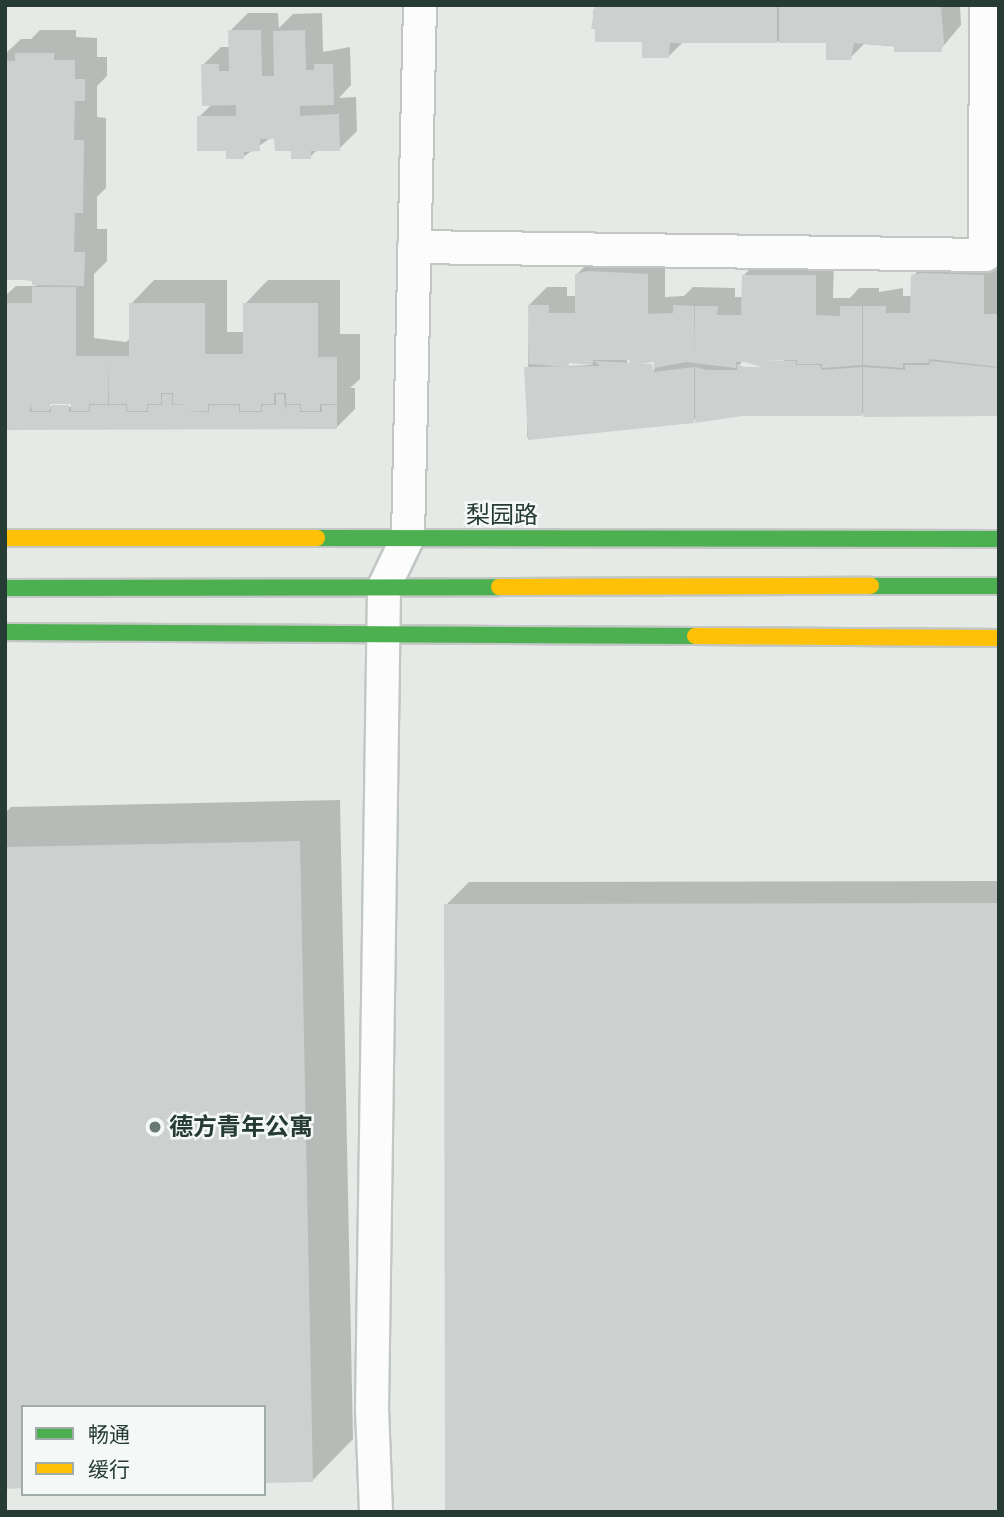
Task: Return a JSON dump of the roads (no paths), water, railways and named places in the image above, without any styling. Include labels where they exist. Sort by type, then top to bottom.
[{"type":"main road","name":"梨园路","points":[[5,538],[999,539]]},
{"type":"main road","points":[[5,587],[999,586]]},
{"type":"main road","points":[[5,632],[383,637],[999,638]]},
{"type":"street","points":[[376,1512],[372,1409],[384,587],[408,537],[419,5]]},
{"type":"street","points":[[414,247],[985,255],[986,5]]},
{"type":"place","name":"德方青年公寓","points":[[155,1127]]}]
